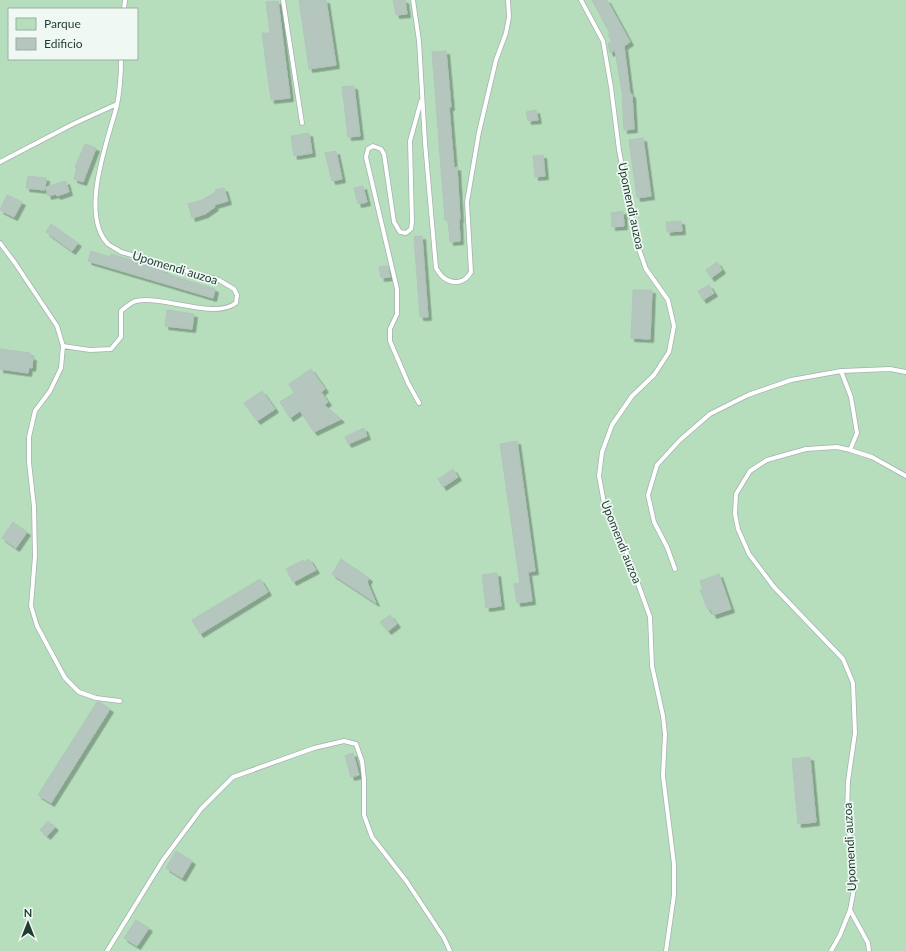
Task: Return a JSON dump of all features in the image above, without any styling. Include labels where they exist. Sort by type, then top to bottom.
[{"type":"lane","points":[[283,0],[302,122]]},
{"type":"lane","points":[[413,0],[418,41],[436,268],[443,278],[461,282],[468,278],[470,272],[468,202],[473,161],[496,60],[506,32],[509,17],[508,0]]},
{"type":"lane","name":"Upomendi auzoa","points":[[581,0],[603,41],[611,87],[619,150],[636,241],[646,269],[668,300],[674,326],[669,352],[654,375],[632,396],[612,425],[602,452],[599,476],[604,503],[623,542],[650,617],[652,666],[663,716],[665,734],[663,776],[674,864],[674,895],[666,951]]},
{"type":"lane","name":"Upomendi auzoa","points":[[63,346],[90,350],[111,348],[121,337],[121,311],[134,301],[155,300],[210,309],[230,308],[236,303],[237,296],[234,289],[219,280],[121,252],[109,244],[101,233],[96,211],[97,179],[117,104],[120,85],[121,60]]},
{"type":"lane","points":[[418,403],[390,341],[390,329],[397,314],[398,289],[366,157],[368,149],[373,146],[380,149],[384,154],[394,222],[400,232],[406,233],[411,229],[412,222],[410,141],[422,97]]},
{"type":"lane","points":[[0,162],[73,124],[117,104]]},
{"type":"lane","points":[[0,243],[57,326],[63,346],[61,368],[50,391],[34,411],[29,437],[29,462],[34,507],[35,556],[31,606],[37,626],[65,678],[79,692],[96,698],[120,701]]},
{"type":"lane","points":[[675,570],[667,548],[654,522],[648,495],[658,465],[680,440],[710,414],[748,395],[791,380],[841,371],[890,369],[906,372]]},
{"type":"lane","points":[[841,371],[851,397],[857,433],[850,450]]},
{"type":"lane","name":"Upomendi auzoa","points":[[831,951],[840,935],[850,910],[854,889],[847,815],[848,781],[855,733],[853,683],[843,659],[774,587],[749,554],[738,529],[735,514],[736,494],[750,471],[766,460],[806,449],[837,447],[850,450],[872,457],[906,476]]},
{"type":"lane","points":[[108,951],[164,860],[201,808],[234,777],[314,748],[344,741],[356,744],[362,761],[364,779],[364,815],[372,837],[406,882],[444,938],[450,951]]},
{"type":"lane","points":[[850,910],[868,943],[869,951]]},
{"type":"green space","points":[[0,0],[906,0],[906,951],[0,951]]},
{"type":"building","points":[[299,0],[326,0],[336,65],[309,69]]},
{"type":"building","points":[[393,0],[405,0],[407,14],[396,15]]},
{"type":"building","points":[[592,0],[607,0],[630,42],[624,46],[630,94],[632,94],[634,129],[624,130],[623,98],[615,50],[610,53],[608,44],[612,41],[608,35],[610,34]]},
{"type":"building","points":[[278,1],[290,98],[271,100],[262,33],[270,33],[266,2]]},
{"type":"building","points":[[446,51],[454,168],[457,167],[460,219],[460,241],[450,242],[448,220],[445,220],[432,52]]},
{"type":"building","points":[[354,86],[360,136],[348,137],[342,87]]},
{"type":"building","points":[[536,110],[538,120],[528,121],[526,112]]},
{"type":"building","points":[[309,133],[312,153],[294,156],[291,136]]},
{"type":"building","points":[[643,138],[651,196],[637,198],[629,140]]},
{"type":"building","points":[[85,144],[96,148],[83,182],[74,179],[77,167],[75,167]]},
{"type":"building","points":[[336,151],[342,179],[332,181],[325,153]]},
{"type":"building","points":[[543,155],[545,176],[535,177],[533,156]]},
{"type":"building","points":[[28,176],[46,178],[45,190],[26,188]]},
{"type":"building","points":[[66,181],[69,192],[57,196],[56,194],[48,196],[46,187]]},
{"type":"building","points":[[363,186],[367,202],[358,204],[354,188]]},
{"type":"building","points":[[224,188],[228,201],[214,205],[215,207],[205,214],[192,218],[188,204],[202,200],[216,192],[215,190]]},
{"type":"building","points":[[7,195],[22,202],[14,217],[0,210]]},
{"type":"building","points":[[623,211],[624,226],[612,227],[611,213]]},
{"type":"building","points":[[681,221],[682,231],[667,232],[666,222]]},
{"type":"building","points":[[51,224],[78,243],[72,251],[46,232]]},
{"type":"building","points":[[422,236],[428,317],[420,317],[414,237]]},
{"type":"building","points":[[91,251],[110,257],[111,254],[165,270],[164,273],[215,289],[213,298],[88,261]]},
{"type":"building","points":[[717,262],[722,270],[711,278],[706,270]]},
{"type":"building","points":[[388,266],[390,277],[381,278],[379,267]]},
{"type":"building","points":[[709,285],[714,293],[703,300],[698,291]]},
{"type":"building","points":[[633,290],[652,290],[650,339],[631,338]]},
{"type":"building","points":[[167,310],[194,314],[192,329],[165,326]]},
{"type":"building","points":[[0,349],[30,353],[30,357],[33,357],[32,368],[29,367],[28,373],[0,369]]},
{"type":"building","points":[[311,369],[325,389],[321,392],[328,402],[324,405],[341,419],[314,432],[300,411],[290,418],[280,402],[294,393],[289,384]]},
{"type":"building","points":[[262,391],[275,409],[257,421],[244,403]]},
{"type":"building","points":[[364,428],[367,436],[348,444],[345,437]]},
{"type":"building","points":[[517,441],[535,571],[528,572],[532,601],[517,603],[514,584],[520,583],[500,444]]},
{"type":"building","points":[[453,469],[458,477],[443,487],[438,479]]},
{"type":"building","points":[[13,522],[27,532],[16,548],[2,538]]},
{"type":"building","points":[[309,559],[316,570],[293,582],[286,569],[303,560],[304,562]]},
{"type":"building","points":[[341,559],[369,578],[367,582],[376,603],[332,574]]},
{"type":"building","points":[[497,573],[501,606],[486,608],[482,575]]},
{"type":"building","points":[[719,574],[731,609],[713,615],[711,609],[708,610],[700,590],[703,589],[700,581]]},
{"type":"building","points":[[260,579],[268,592],[200,634],[192,620]]},
{"type":"building","points":[[390,615],[397,624],[388,631],[380,622]]},
{"type":"building","points":[[97,702],[100,702],[110,709],[51,803],[38,795]]},
{"type":"building","points":[[353,753],[359,775],[351,777],[345,756]]},
{"type":"building","points":[[810,757],[816,822],[798,824],[792,759]]},
{"type":"building","points":[[48,821],[55,827],[47,836],[40,830]]},
{"type":"building","points":[[176,851],[192,861],[182,878],[166,868]]},
{"type":"building","points":[[136,920],[149,928],[137,946],[124,938]]}]
